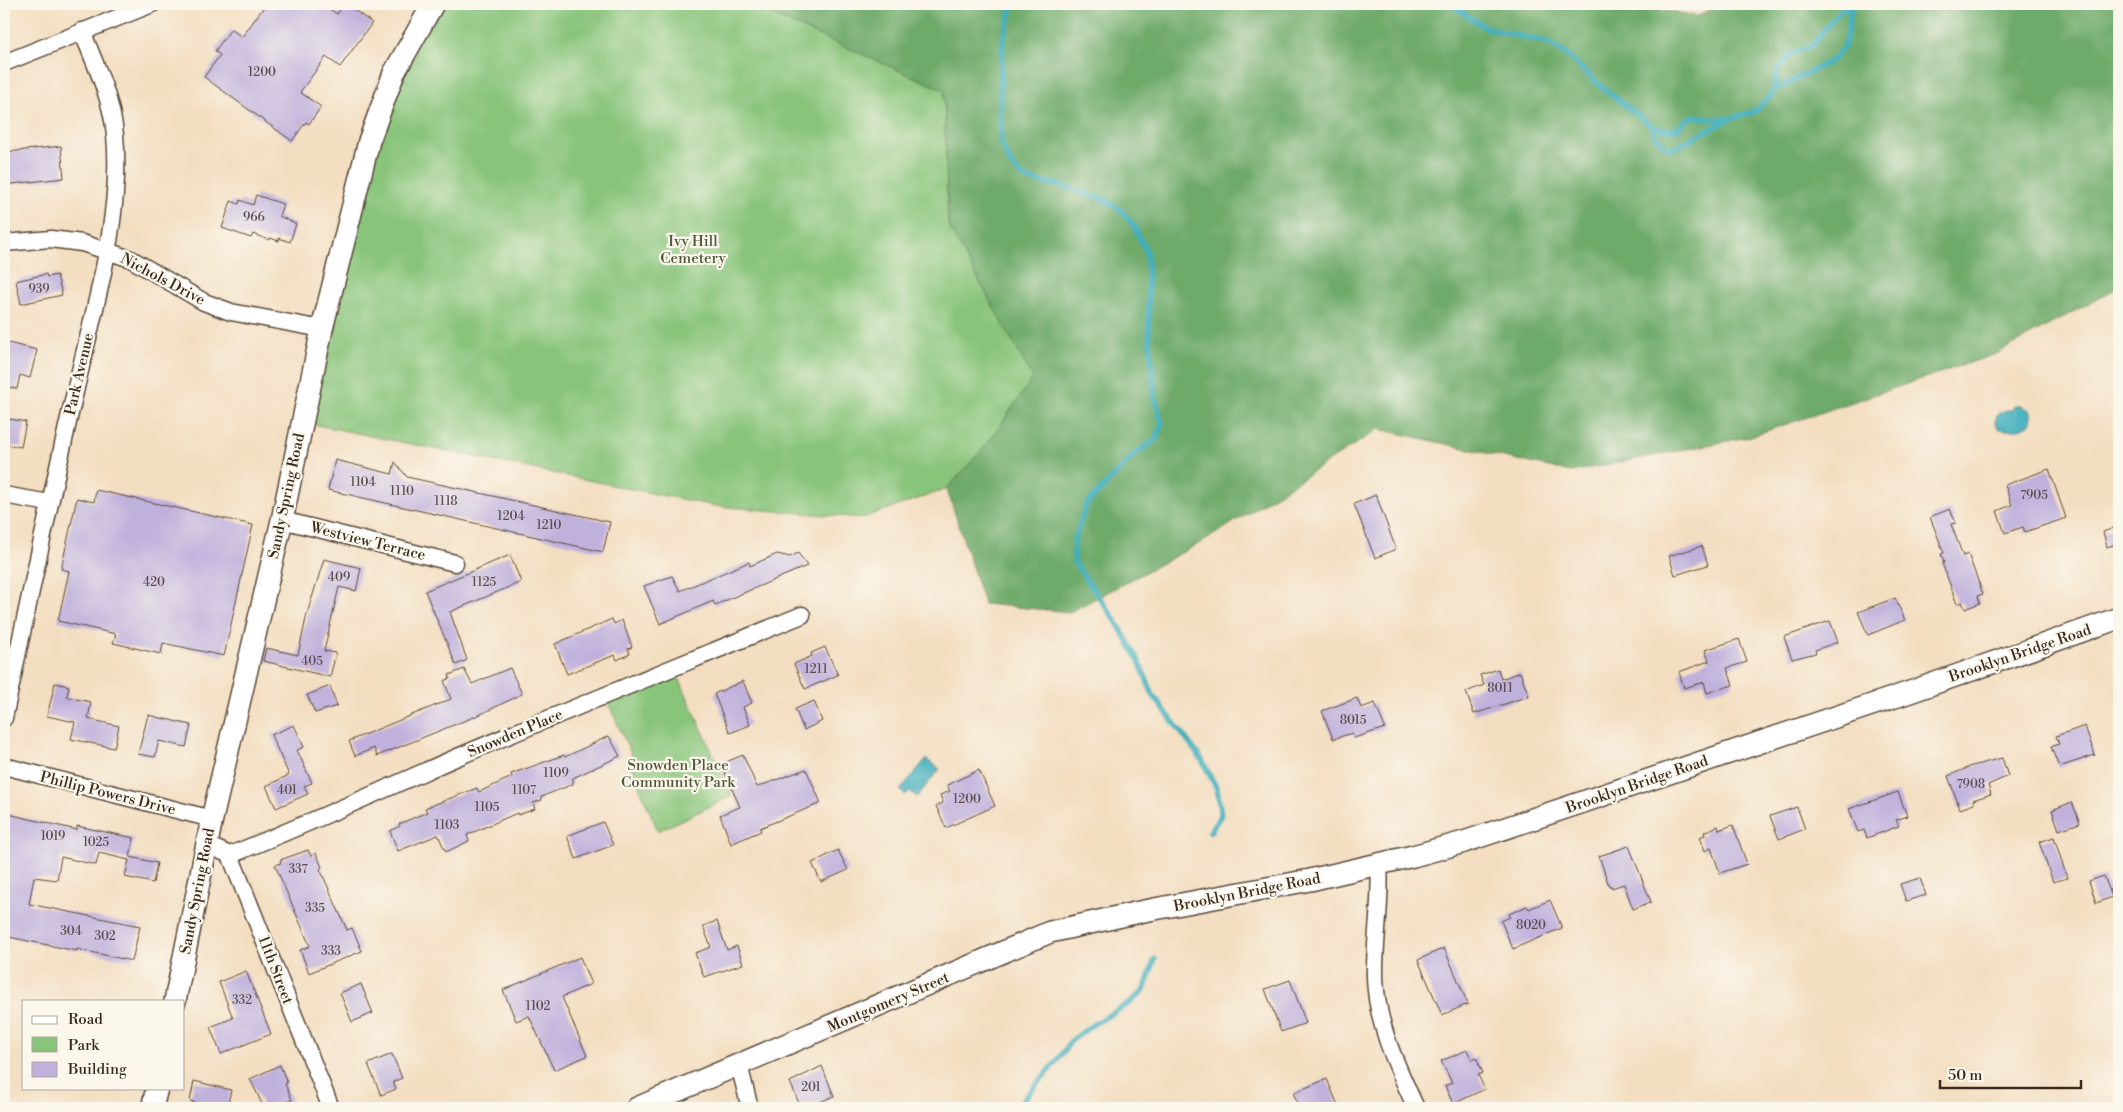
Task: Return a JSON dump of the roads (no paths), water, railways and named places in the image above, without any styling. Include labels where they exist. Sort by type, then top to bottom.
[{"type":"street","points":[[4,63],[152,4]]},
{"type":"street","name":"Sandy Spring Road","points":[[175,1000],[212,819],[282,520],[322,329],[369,141],[394,73],[433,4]]},
{"type":"street","name":"Park Avenue","points":[[4,718],[49,503],[107,251],[115,184],[117,160],[115,134],[108,100],[82,31]]},
{"type":"street","name":"Nichols Drive","points":[[4,243],[51,239],[82,244],[131,259],[204,302],[231,312],[322,329]]},
{"type":"street","points":[[4,495],[49,503]]},
{"type":"street","name":"Westview Terrace","points":[[282,520],[455,563]]},
{"type":"street","name":"Snowden Place","points":[[230,855],[625,687],[802,616]]},
{"type":"street","name":"Brooklyn Bridge Road","points":[[1144,911],[1310,880],[1464,842],[2119,618]]},
{"type":"street","name":"Phillip Powers Drive","points":[[4,766],[212,819]]},
{"type":"street","points":[[207,845],[230,855]]},
{"type":"street","name":"11th Street","points":[[230,855],[331,1108]]},
{"type":"street","points":[[1379,864],[1380,909],[1375,979],[1380,1020],[1392,1056],[1416,1108]]},
{"type":"street","name":"Montgomery Street","points":[[637,1108],[1050,932],[1144,911]]},
{"type":"street","points":[[739,1065],[750,1108]]},
{"type":"street","points":[[152,1108],[156,1090]]},
{"type":"water","points":[[2014,406],[2021,406],[2030,410],[2032,416],[2031,423],[2015,430],[1998,428],[1995,421],[1997,416],[2004,411],[2012,410]]},
{"type":"water","points":[[926,759],[940,769],[917,797],[910,792],[905,795],[900,790]]},
{"type":"waterway","points":[[1013,4],[1003,40],[1000,92],[1001,143],[1010,163],[1019,174],[1030,180],[1059,185],[1103,199],[1120,209],[1134,226],[1147,253],[1149,336],[1155,397],[1162,425],[1156,439],[1134,455],[1086,505],[1074,541],[1074,562],[1116,621],[1139,661],[1153,695],[1202,760],[1217,789],[1221,815],[1210,832]]},
{"type":"waterway","points":[[1450,4],[1486,28],[1549,43],[1568,56],[1604,89],[1652,126],[1664,130],[1677,129],[1688,118],[1696,116],[1712,119],[1732,118],[1756,111],[1775,90],[1834,59],[1845,45],[1852,4]]},
{"type":"waterway","points":[[1773,93],[1777,71],[1789,55],[1811,46],[1836,15],[1849,4]]},
{"type":"waterway","points":[[1652,126],[1658,140],[1671,149],[1730,119]]},
{"type":"waterway","points":[[1016,1108],[1056,1062],[1071,1041],[1092,1025],[1130,1003],[1144,990],[1155,959]]},
{"type":"park label","name":"Ivy Hill Cemetery","points":[[693,250]]},
{"type":"park label","name":"Snowden Place Community Park","points":[[678,774]]}]
